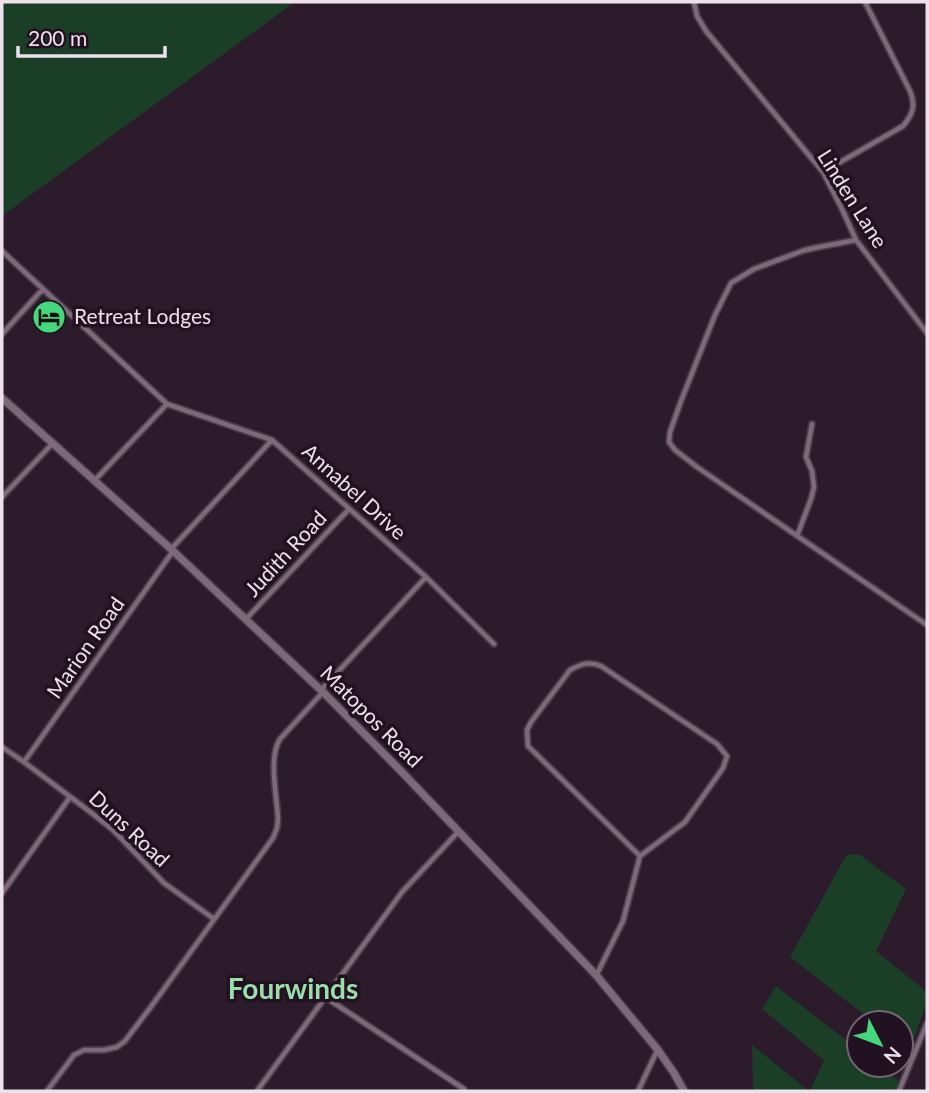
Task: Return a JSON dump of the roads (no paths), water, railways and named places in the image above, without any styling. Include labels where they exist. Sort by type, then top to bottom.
[{"type":"main road","name":"Matopos Road","points":[[2,398],[172,550],[322,691],[596,975],[658,1050],[684,1091]]},
{"type":"street","name":"Linden Lane","points":[[694,2],[697,16],[706,31],[822,172],[856,240],[927,333]]},
{"type":"street","points":[[822,172],[903,126],[914,110],[914,99],[865,2]]},
{"type":"street","points":[[856,240],[802,251],[754,270],[731,283],[715,315],[669,438],[671,445],[697,467],[927,625]]},
{"type":"street","points":[[2,251],[167,404],[94,481]]},
{"type":"street","points":[[2,334],[42,290]]},
{"type":"street","name":"Annabel Drive","points":[[167,404],[272,440],[426,577],[494,644]]},
{"type":"street","points":[[797,536],[814,486],[814,477],[806,457],[812,424]]},
{"type":"street","name":"Marion Road","points":[[24,762],[172,550],[272,440]]},
{"type":"street","points":[[2,497],[52,443]]},
{"type":"street","name":"Judith Road","points":[[245,620],[349,509]]},
{"type":"street","points":[[47,1091],[74,1055],[84,1050],[117,1047],[125,1041],[215,919],[273,838],[277,828],[274,758],[280,739],[426,577]]},
{"type":"street","points":[[596,975],[624,921],[640,856],[685,822],[723,768],[727,756],[717,744],[601,666],[593,663],[579,665],[570,670],[531,722],[527,730],[528,746],[640,856]]},
{"type":"street","name":"Duns Road","points":[[2,747],[113,830],[164,883],[215,919]]},
{"type":"street","points":[[2,893],[71,797]]},
{"type":"street","points":[[257,1091],[402,891],[458,832]]},
{"type":"street","points":[[325,997],[464,1089]]},
{"type":"street","points":[[899,1091],[927,1023]]},
{"type":"street","points":[[638,1091],[658,1050]]},
{"type":"place","name":"Retreat Lodges","points":[[49,317]]},
{"type":"district","name":"Fourwinds","points":[[293,989]]}]
